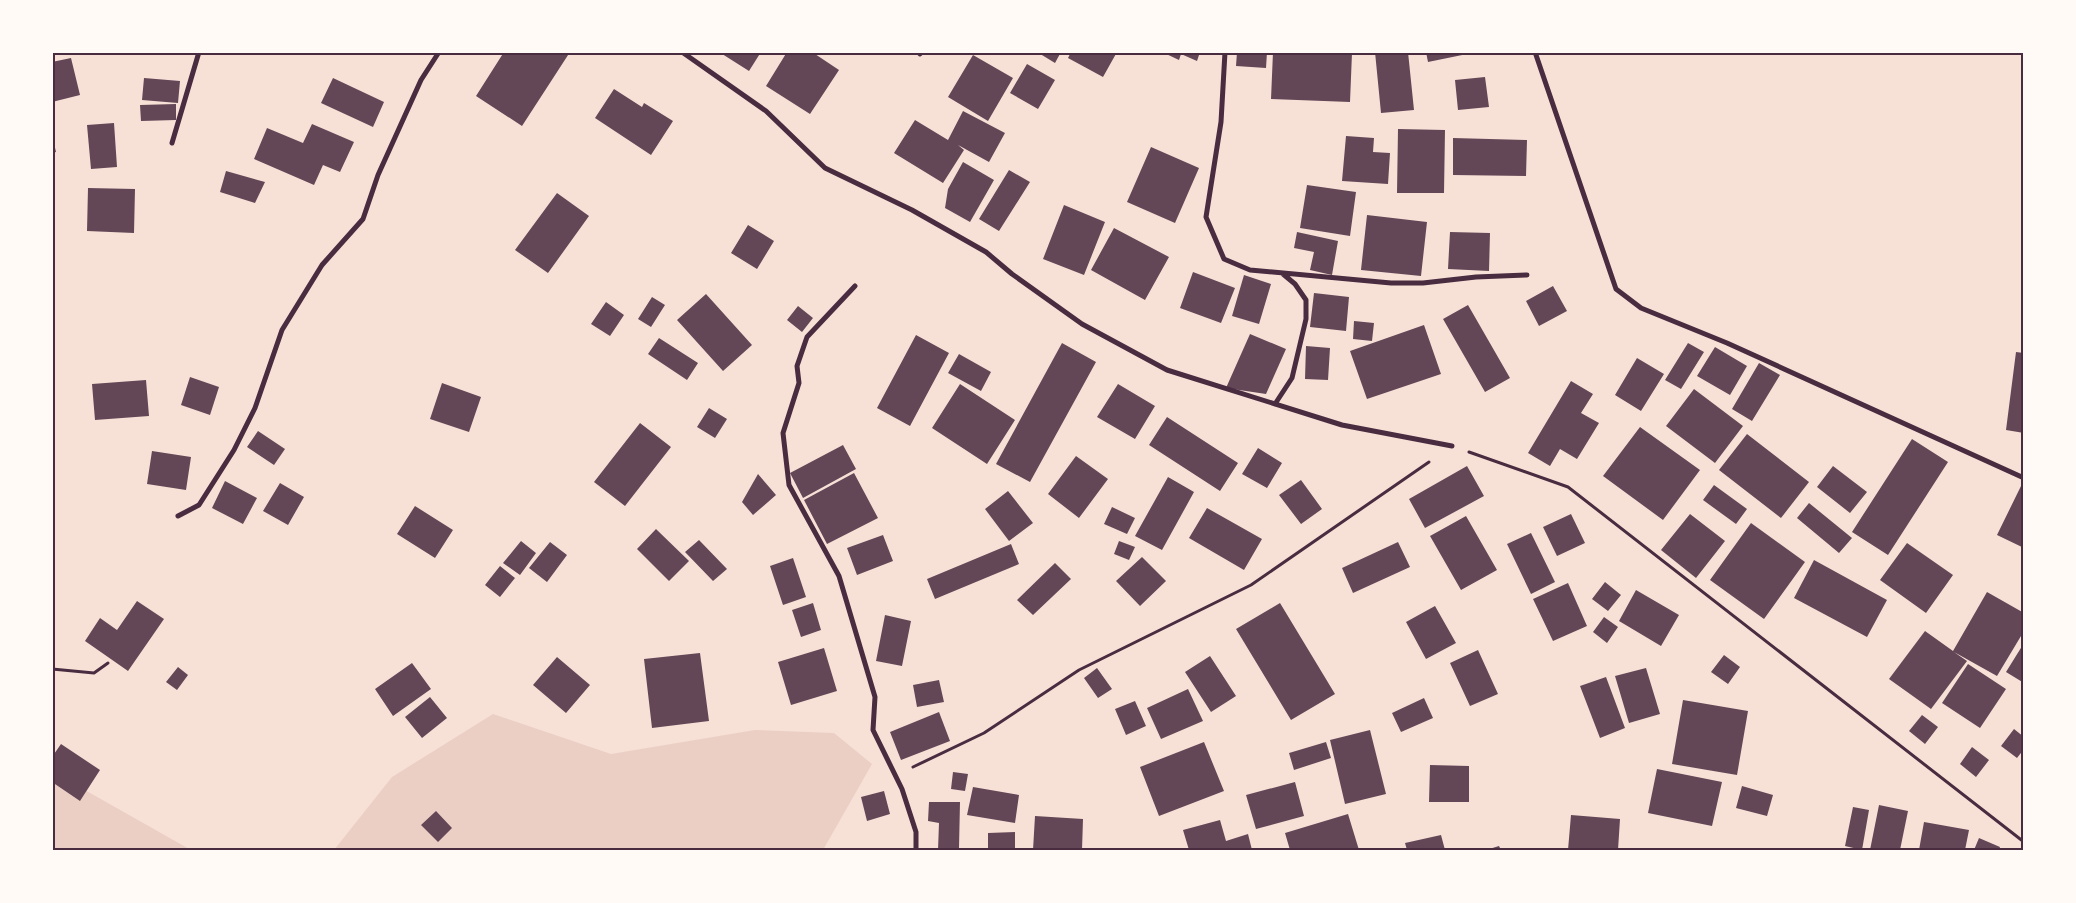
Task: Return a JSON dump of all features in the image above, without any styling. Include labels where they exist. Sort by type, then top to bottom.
[{"type":"street","points":[[172,143],[199,52]]},
{"type":"street","points":[[178,516],[199,505],[234,450],[255,408],[282,330],[322,265],[363,219],[378,175],[421,80],[439,52]]},
{"type":"street","points":[[682,52],[766,111],[825,168],[912,210],[986,252],[1012,274],[1082,324],[1167,370],[1342,425],[1452,446]]},
{"type":"street","points":[[1225,52],[1221,122],[1206,217],[1224,258],[1250,270],[1391,283],[1527,275]]},
{"type":"street","points":[[1535,52],[1616,289],[1641,308],[1726,342],[1808,382],[2024,478]]},
{"type":"street","points":[[1275,404],[1292,378],[1306,319],[1306,300],[1294,284],[1282,274]]},
{"type":"street","points":[[855,286],[807,337],[797,366],[799,383],[783,433],[789,485],[839,576],[875,697],[873,730],[896,775],[916,832],[916,850]]},
{"type":"path","points":[[896,775],[984,733],[1079,670],[1251,584],[1452,446],[1568,487],[2024,842]]},
{"type":"path","points":[[52,669],[94,673],[108,663]]},
{"type":"shaded area","points":[[493,714],[611,754],[755,730],[834,733],[872,764],[823,850],[334,850],[392,777]]},
{"type":"shaded area","points":[[53,772],[191,850],[53,850]]},
{"type":"building","points":[[504,52],[570,52],[522,126],[476,96]]},
{"type":"building","points":[[719,52],[761,52],[749,71]]},
{"type":"building","points":[[787,52],[812,52],[839,70],[810,114],[766,86]]},
{"type":"building","points":[[1037,52],[1061,52],[1055,63]]},
{"type":"building","points":[[1071,52],[1117,52],[1103,77],[1068,58]]},
{"type":"building","points":[[1162,52],[1200,52],[1197,61],[1181,54],[1179,60]]},
{"type":"building","points":[[1237,52],[1267,52],[1266,68],[1236,66]]},
{"type":"building","points":[[1273,52],[1352,53],[1350,102],[1271,99]]},
{"type":"building","points":[[1375,52],[1408,52],[1414,110],[1381,113]]},
{"type":"building","points":[[1426,52],[1472,52],[1472,53],[1428,62]]},
{"type":"building","points":[[973,55],[1013,78],[988,121],[948,97]]},
{"type":"building","points":[[71,58],[80,95],[52,102],[52,62]]},
{"type":"building","points":[[1027,64],[1055,80],[1038,109],[1010,93]]},
{"type":"building","points":[[1485,77],[1489,107],[1458,110],[1455,80]]},
{"type":"building","points":[[144,78],[180,81],[178,103],[142,100]]},
{"type":"building","points":[[333,78],[384,102],[373,127],[321,103]]},
{"type":"building","points":[[614,89],[642,107],[644,103],[673,121],[651,155],[595,118]]},
{"type":"building","points":[[176,104],[176,120],[141,121],[140,105]]},
{"type":"building","points":[[963,111],[1005,133],[989,162],[958,145],[964,150],[943,183],[894,153],[915,120],[948,140]]},
{"type":"building","points":[[114,123],[117,167],[91,169],[87,125]]},
{"type":"building","points":[[312,124],[354,142],[340,172],[323,165],[314,185],[254,159],[267,128],[303,143]]},
{"type":"building","points":[[1398,129],[1445,130],[1444,193],[1397,193]]},
{"type":"building","points":[[52,135],[56,152],[52,153]]},
{"type":"building","points":[[1346,136],[1374,138],[1373,152],[1390,153],[1388,184],[1342,181]]},
{"type":"building","points":[[1453,138],[1527,140],[1526,176],[1453,175]]},
{"type":"building","points":[[1151,147],[1199,168],[1175,223],[1127,202]]},
{"type":"building","points":[[963,162],[994,180],[970,222],[945,208],[948,189]]},
{"type":"building","points":[[1009,170],[1030,182],[999,231],[979,219]]},
{"type":"building","points":[[226,171],[265,182],[255,203],[220,192]]},
{"type":"building","points":[[1307,185],[1356,192],[1350,236],[1300,228]]},
{"type":"building","points":[[88,188],[135,189],[134,233],[87,231]]},
{"type":"building","points":[[557,193],[589,216],[548,273],[515,250]]},
{"type":"building","points":[[1064,205],[1105,222],[1084,275],[1043,259]]},
{"type":"building","points":[[1367,215],[1427,222],[1421,276],[1361,270]]},
{"type":"building","points":[[748,225],[774,241],[757,269],[731,253]]},
{"type":"building","points":[[1114,228],[1169,257],[1145,300],[1091,270]]},
{"type":"building","points":[[1297,232],[1338,241],[1332,275],[1310,270],[1314,252],[1294,248]]},
{"type":"building","points":[[1450,232],[1490,233],[1489,271],[1448,269]]},
{"type":"building","points":[[1193,272],[1235,288],[1221,323],[1180,308]]},
{"type":"building","points":[[1244,275],[1271,284],[1259,324],[1232,316]]},
{"type":"building","points":[[1553,286],[1567,311],[1539,326],[1526,301]]},
{"type":"building","points":[[1314,293],[1349,297],[1346,331],[1310,327]]},
{"type":"building","points":[[706,294],[752,345],[723,371],[677,320]]},
{"type":"building","points":[[652,297],[665,305],[651,327],[638,319]]},
{"type":"building","points":[[606,302],[624,315],[610,336],[591,324]]},
{"type":"building","points":[[1468,305],[1510,378],[1485,392],[1443,319]]},
{"type":"building","points":[[798,306],[813,318],[802,332],[787,320]]},
{"type":"building","points":[[1354,321],[1374,323],[1372,341],[1353,339]]},
{"type":"building","points":[[1424,325],[1441,374],[1367,399],[1350,351]]},
{"type":"building","points":[[1250,334],[1286,349],[1266,394],[1226,388]]},
{"type":"building","points":[[916,335],[949,353],[910,426],[877,408]]},
{"type":"building","points":[[659,338],[698,363],[687,380],[648,354]]},
{"type":"building","points":[[1062,343],[1096,362],[1030,482],[996,464]]},
{"type":"building","points":[[1688,343],[1704,352],[1681,389],[1665,380]]},
{"type":"building","points":[[1306,346],[1330,348],[1328,380],[1305,379]]},
{"type":"building","points":[[1715,347],[1747,366],[1730,395],[1697,376]]},
{"type":"building","points":[[2016,352],[2024,353],[2024,433],[2006,430]]},
{"type":"building","points":[[959,354],[991,372],[981,391],[948,373]]},
{"type":"building","points":[[1637,358],[1664,374],[1641,411],[1615,395]]},
{"type":"building","points":[[1759,363],[1780,375],[1752,421],[1732,409]]},
{"type":"building","points":[[190,377],[219,387],[210,415],[181,405]]},
{"type":"building","points":[[146,380],[149,416],[95,420],[92,384]]},
{"type":"building","points":[[1571,381],[1593,394],[1581,413],[1599,423],[1577,459],[1560,449],[1550,466],[1528,453]]},
{"type":"building","points":[[442,383],[481,397],[469,432],[430,419]]},
{"type":"building","points":[[960,384],[1015,420],[987,464],[932,428]]},
{"type":"building","points":[[1118,384],[1155,406],[1135,439],[1097,417]]},
{"type":"building","points":[[1694,389],[1743,426],[1715,463],[1666,426]]},
{"type":"building","points":[[709,408],[727,419],[715,438],[697,427]]},
{"type":"building","points":[[1167,417],[1238,463],[1220,491],[1149,445]]},
{"type":"building","points":[[640,423],[671,447],[625,506],[594,482]]},
{"type":"building","points":[[1640,427],[1700,470],[1663,520],[1603,476]]},
{"type":"building","points":[[258,431],[285,449],[274,465],[247,447]]},
{"type":"building","points":[[1747,434],[1809,482],[1781,518],[1719,470]]},
{"type":"building","points":[[1912,439],[1948,462],[1888,555],[1852,532]]},
{"type":"building","points":[[843,445],[856,469],[803,498],[790,473]]},
{"type":"building","points":[[1258,448],[1282,463],[1267,488],[1242,474]]},
{"type":"building","points":[[152,451],[191,457],[186,490],[147,484]]},
{"type":"building","points":[[1076,456],[1108,479],[1079,518],[1048,494]]},
{"type":"building","points":[[1467,466],[1484,496],[1425,528],[1409,499]]},
{"type":"building","points":[[1833,466],[1867,492],[1850,513],[1817,487]]},
{"type":"building","points":[[854,473],[878,518],[827,544],[804,500]]},
{"type":"building","points":[[758,474],[776,495],[753,515],[742,502]]},
{"type":"building","points":[[1168,477],[1194,492],[1162,550],[1135,536]]},
{"type":"building","points":[[1301,480],[1322,509],[1301,524],[1279,495]]},
{"type":"building","points":[[225,481],[257,498],[243,524],[212,508]]},
{"type":"building","points":[[280,483],[304,497],[288,525],[263,511]]},
{"type":"building","points":[[1714,485],[1747,509],[1736,524],[1703,500]]},
{"type":"building","points":[[2021,486],[2024,488],[2024,548],[1997,535]]},
{"type":"building","points":[[1008,491],[1033,523],[1009,541],[985,509]]},
{"type":"building","points":[[1809,503],[1852,538],[1839,553],[1797,518]]},
{"type":"building","points":[[415,506],[453,530],[435,558],[397,534]]},
{"type":"building","points":[[1112,507],[1135,518],[1127,534],[1104,524]]},
{"type":"building","points":[[1207,508],[1262,539],[1244,570],[1189,538]]},
{"type":"building","points":[[1571,514],[1585,543],[1557,556],[1543,527]]},
{"type":"building","points":[[1690,514],[1725,541],[1696,578],[1661,550]]},
{"type":"building","points":[[1466,516],[1497,570],[1461,590],[1430,536]]},
{"type":"building","points":[[1751,523],[1805,562],[1764,619],[1710,580]]},
{"type":"building","points":[[656,529],[689,561],[669,581],[637,549]]},
{"type":"building","points":[[1531,533],[1555,582],[1531,594],[1507,544]]},
{"type":"building","points":[[883,535],[893,561],[857,575],[847,548]]},
{"type":"building","points":[[699,540],[727,569],[713,581],[685,552]]},
{"type":"building","points":[[521,541],[536,553],[520,575],[503,563]]},
{"type":"building","points":[[1119,541],[1135,547],[1129,560],[1114,554]]},
{"type":"building","points":[[550,542],[567,555],[547,582],[529,568]]},
{"type":"building","points":[[1398,542],[1410,567],[1353,593],[1342,568]]},
{"type":"building","points":[[1907,543],[1953,575],[1926,613],[1880,580]]},
{"type":"building","points":[[1011,544],[1019,564],[935,599],[927,579]]},
{"type":"building","points":[[1142,557],[1166,581],[1140,606],[1116,581]]},
{"type":"building","points":[[793,558],[806,597],[783,605],[770,566]]},
{"type":"building","points":[[1814,560],[1887,600],[1867,637],[1794,598]]},
{"type":"building","points":[[1055,563],[1071,579],[1033,615],[1017,600]]},
{"type":"building","points":[[500,566],[515,578],[500,597],[485,585]]},
{"type":"building","points":[[1605,582],[1621,595],[1608,611],[1592,599]]},
{"type":"building","points":[[1568,583],[1587,626],[1553,641],[1533,599]]},
{"type":"building","points":[[1636,590],[1679,615],[1661,646],[1619,621]]},
{"type":"building","points":[[1987,592],[2024,613],[2024,631],[1997,676],[1954,652],[1967,661],[1931,709],[1889,679],[1925,631],[1953,651]]},
{"type":"building","points":[[137,601],[164,619],[128,671],[85,641],[100,618],[117,630]]},
{"type":"building","points":[[813,603],[821,630],[801,637],[792,610]]},
{"type":"building","points":[[1280,603],[1335,694],[1291,720],[1236,629]]},
{"type":"building","points":[[1435,606],[1456,643],[1426,659],[1406,622]]},
{"type":"building","points":[[885,615],[911,621],[902,666],[876,661]]},
{"type":"building","points":[[1604,617],[1618,627],[1607,643],[1593,632]]},
{"type":"building","points":[[2024,643],[2024,683],[2006,672]]},
{"type":"building","points":[[824,648],[837,691],[791,705],[778,662]]},
{"type":"building","points":[[1478,650],[1498,694],[1470,706],[1450,663]]},
{"type":"building","points":[[700,653],[709,721],[652,728],[644,659]]},
{"type":"building","points":[[1724,655],[1740,667],[1728,684],[1711,672]]},
{"type":"building","points":[[1210,656],[1236,696],[1211,712],[1185,672]]},
{"type":"building","points":[[557,657],[590,685],[566,713],[533,685]]},
{"type":"building","points":[[412,663],[431,689],[393,716],[375,689]]},
{"type":"building","points":[[1968,664],[2006,689],[1980,728],[1942,703]]},
{"type":"building","points":[[178,667],[188,675],[177,690],[166,682]]},
{"type":"building","points":[[1097,668],[1112,689],[1098,698],[1084,678]]},
{"type":"building","points":[[1646,668],[1660,714],[1629,723],[1615,676]]},
{"type":"building","points":[[1606,677],[1625,728],[1600,738],[1580,686]]},
{"type":"building","points":[[939,680],[944,702],[917,707],[913,685]]},
{"type":"building","points":[[1188,689],[1203,721],[1161,739],[1147,708]]},
{"type":"building","points":[[430,697],[447,718],[422,738],[405,717]]},
{"type":"building","points":[[1424,698],[1433,718],[1401,732],[1392,713]]},
{"type":"building","points":[[1683,700],[1748,711],[1737,775],[1672,764]]},
{"type":"building","points":[[1135,701],[1146,726],[1126,735],[1115,709]]},
{"type":"building","points":[[939,712],[950,741],[901,760],[890,732]]},
{"type":"building","points":[[1922,715],[1938,727],[1925,744],[1909,731]]},
{"type":"building","points":[[2014,729],[2024,737],[2024,749],[2017,758],[2001,746]]},
{"type":"building","points":[[1370,730],[1386,794],[1345,804],[1330,740]]},
{"type":"building","points":[[1204,742],[1224,791],[1159,816],[1140,767]]},
{"type":"building","points":[[1326,742],[1331,758],[1294,770],[1289,753]]},
{"type":"building","points":[[61,744],[100,770],[80,801],[52,782],[52,757]]},
{"type":"building","points":[[1972,747],[1989,760],[1976,777],[1960,764]]},
{"type":"building","points":[[1430,765],[1469,766],[1469,802],[1429,802]]},
{"type":"building","points":[[1657,769],[1722,782],[1712,826],[1648,813]]},
{"type":"building","points":[[953,772],[968,774],[965,791],[951,789]]},
{"type":"building","points":[[1295,782],[1304,816],[1256,829],[1246,795]]},
{"type":"building","points":[[1742,786],[1773,795],[1767,816],[1736,808]]},
{"type":"building","points":[[973,787],[1019,795],[1015,823],[967,815]]},
{"type":"building","points":[[884,791],[890,814],[867,821],[861,797]]},
{"type":"building","points":[[929,802],[960,802],[959,848],[938,850],[939,823],[928,821]]},
{"type":"building","points":[[1879,805],[1908,811],[1900,850],[1870,850]]},
{"type":"building","points":[[1853,807],[1869,810],[1862,850],[1845,846]]},
{"type":"building","points":[[436,811],[452,828],[438,842],[421,825]]},
{"type":"building","points":[[1348,814],[1359,850],[1290,850],[1285,833]]},
{"type":"building","points":[[1571,815],[1620,819],[1618,850],[1568,850]]},
{"type":"building","points":[[1035,816],[1083,819],[1082,850],[1033,850]]},
{"type":"building","points":[[1220,820],[1226,841],[1248,834],[1252,850],[1189,850],[1183,830]]},
{"type":"building","points":[[1924,822],[1969,830],[1965,850],[1919,850]]},
{"type":"building","points":[[1015,832],[1015,850],[988,850],[988,833]]},
{"type":"building","points":[[1441,835],[1445,850],[1407,850],[1405,843]]},
{"type":"building","points":[[1979,838],[2000,847],[1999,850],[1974,850]]},
{"type":"building","points":[[1499,846],[1501,850],[1486,850]]}]
